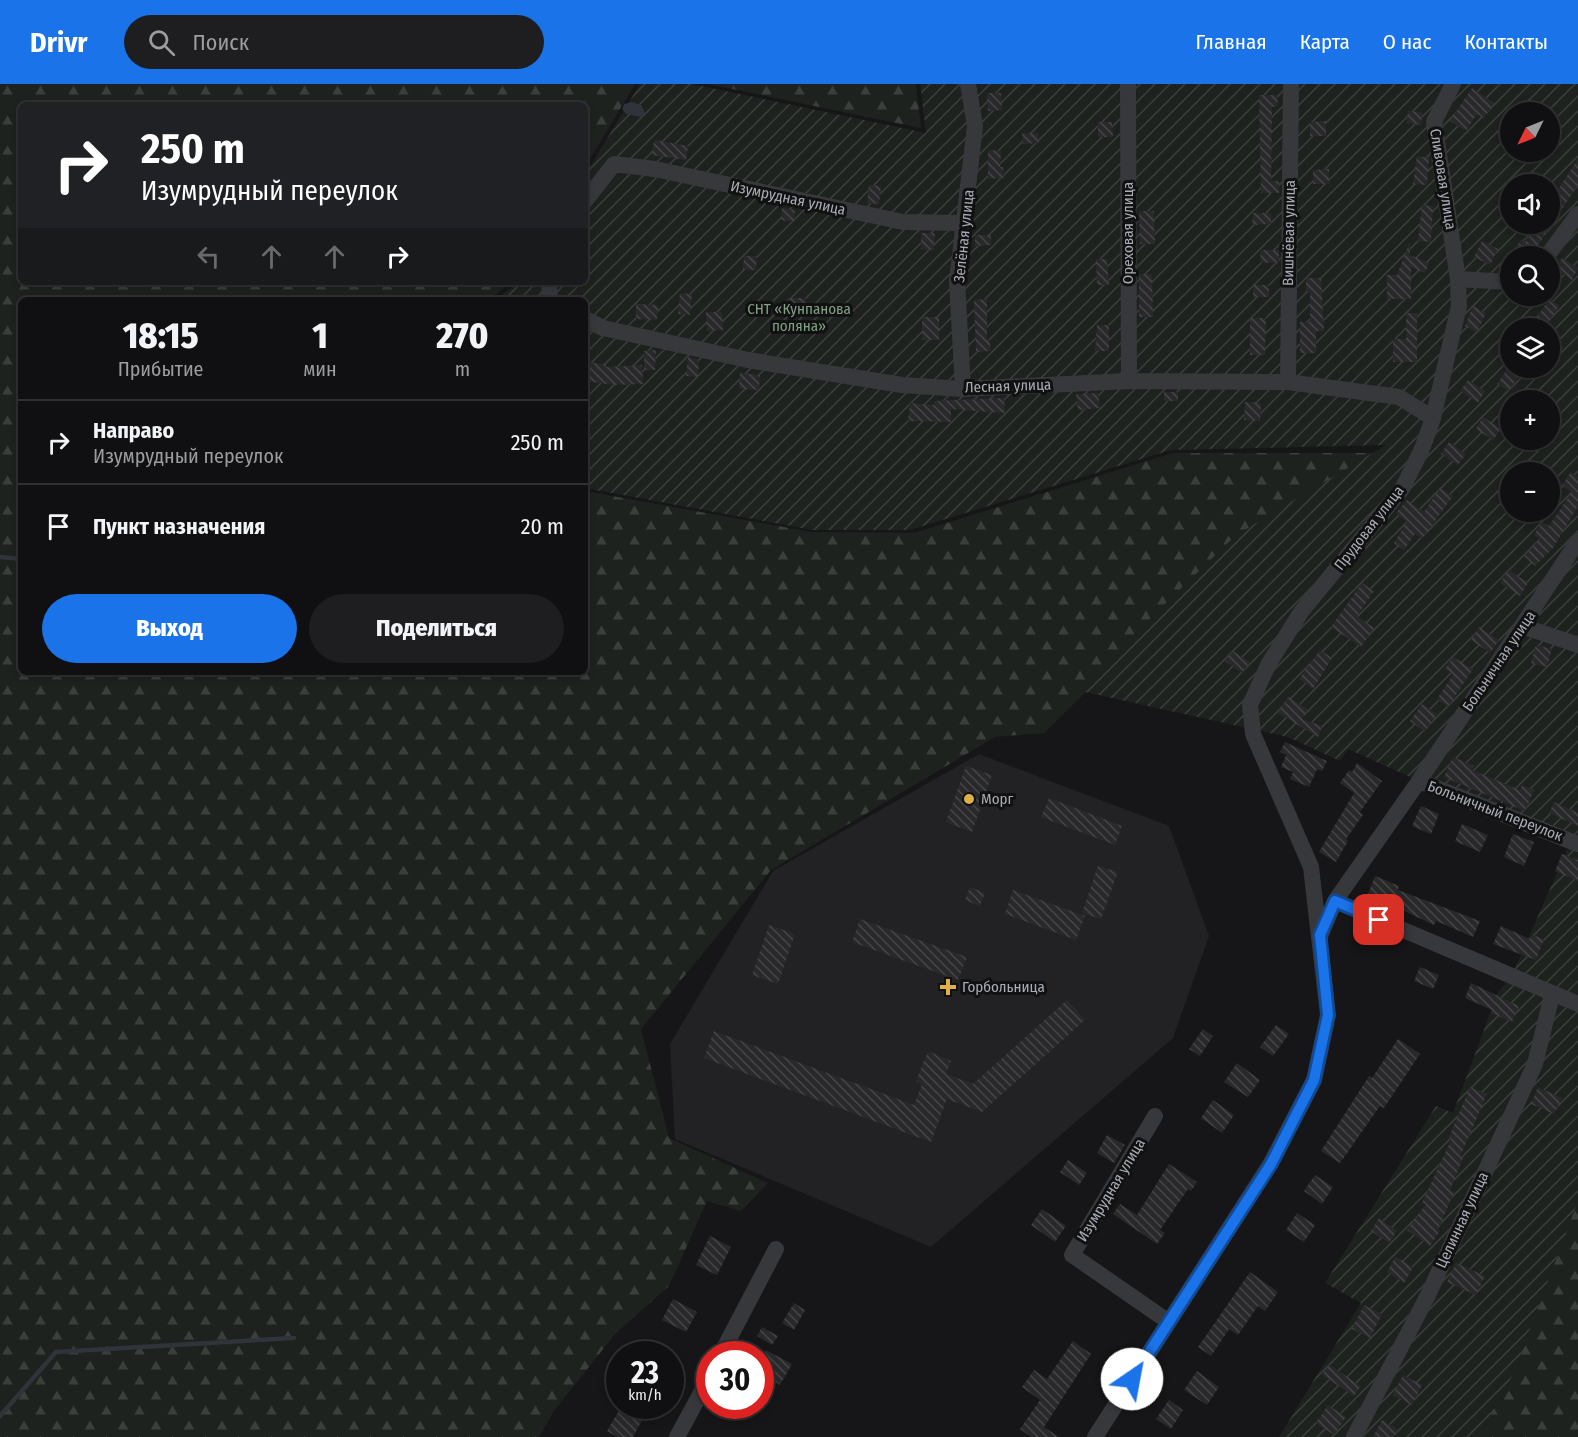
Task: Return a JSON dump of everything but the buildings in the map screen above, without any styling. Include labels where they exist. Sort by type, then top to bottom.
[{"type":"street","name":"Зелёная улица","points":[[963,389],[957,281],[975,126],[968,84]]},
{"type":"street","name":"Ореховая улица","points":[[1128,84],[1129,381]]},
{"type":"street","name":"Вишнёвая улица","points":[[1288,381],[1291,84]]},
{"type":"street","name":"Сливовая улица","points":[[1453,84],[1434,122],[1458,279]]},
{"type":"street","name":"Изумрудная улица","points":[[588,197],[614,164],[656,170],[903,222],[962,223]]},
{"type":"street","points":[[1554,246],[1578,214]]},
{"type":"street","points":[[1458,279],[1500,281]]},
{"type":"street","name":"Прудовая улица","points":[[1320,935],[1311,867],[1253,734],[1250,705],[1268,665],[1301,612],[1402,489],[1422,449],[1432,418],[1459,306],[1458,279]]},
{"type":"street","name":"Лесная улица","points":[[588,320],[603,328],[748,360],[902,385],[963,389],[1129,381],[1288,381],[1399,397],[1432,418]]},
{"type":"street","name":"Больничная улица","points":[[1419,781],[1578,541]]},
{"type":"street","points":[[1522,626],[1578,645]]},
{"type":"street","points":[[1095,1437],[1271,1164],[1314,1080],[1328,1015],[1320,935],[1335,901],[1419,781]]},
{"type":"street","name":"Больничный переулок","points":[[1419,781],[1574,842]]},
{"type":"street","points":[[1335,901],[1552,995],[1578,1004]]},
{"type":"street","name":"Целинная улица","points":[[1354,1437],[1428,1295],[1535,1064],[1552,995]]},
{"type":"street","name":"Изумрудная улица","points":[[1155,1116],[1072,1255],[1169,1322]]},
{"type":"street","points":[[728,1341],[776,1249]]},
{"type":"street","points":[[678,1437],[696,1403]]},
{"type":"shaded area","points":[[632,102],[641,105],[645,113],[642,117],[626,114],[622,109],[624,104]]},
{"type":"shaded area","name":"Горбольница","points":[[979,754],[1169,826],[1209,936],[1173,1038],[931,1247],[675,1139],[670,1044],[773,871]]},
{"type":"green space","points":[[0,84],[635,84],[588,162],[588,102],[18,102],[18,285],[507,285],[493,297],[18,297],[18,675],[588,675],[588,492],[811,532],[914,533],[1173,453],[1396,453],[1242,539],[1044,733],[995,737],[771,870],[641,1029],[669,1138],[768,1183],[741,1211],[707,1201],[669,1286],[610,1341],[606,1341],[606,1346],[553,1412],[539,1437],[0,1437]]},
{"type":"green space","name":"СНТ «Кунпанова поляна»","points":[[640,84],[692,84],[926,133],[920,84],[1578,84],[1578,1201],[1513,1374],[1479,1437],[1279,1437],[1361,1303],[1325,1283],[1436,1106],[1453,1113],[1498,992],[1511,977],[1571,841],[1419,781],[1348,749],[1340,761],[1288,737],[1076,690],[1236,535],[1386,445],[1171,450],[910,530],[812,530],[588,489],[588,297],[499,297],[514,285],[588,285],[588,170]]},
{"type":"green space","points":[[708,84],[916,84],[921,128]]},
{"type":"green space","points":[[1578,1167],[1578,1437],[1440,1437]]},
{"type":"waterway","points":[[0,557],[18,559]]},
{"type":"waterway","points":[[0,1416],[56,1352],[294,1338]]},
{"type":"place","name":"Морг","points":[[969,799]]},
{"type":"place","name":"Горбольница","points":[[948,987]]},
{"type":"route","points":[[1132,1379],[1271,1164],[1314,1080],[1328,1015],[1320,935],[1335,901],[1379,920]]}]
